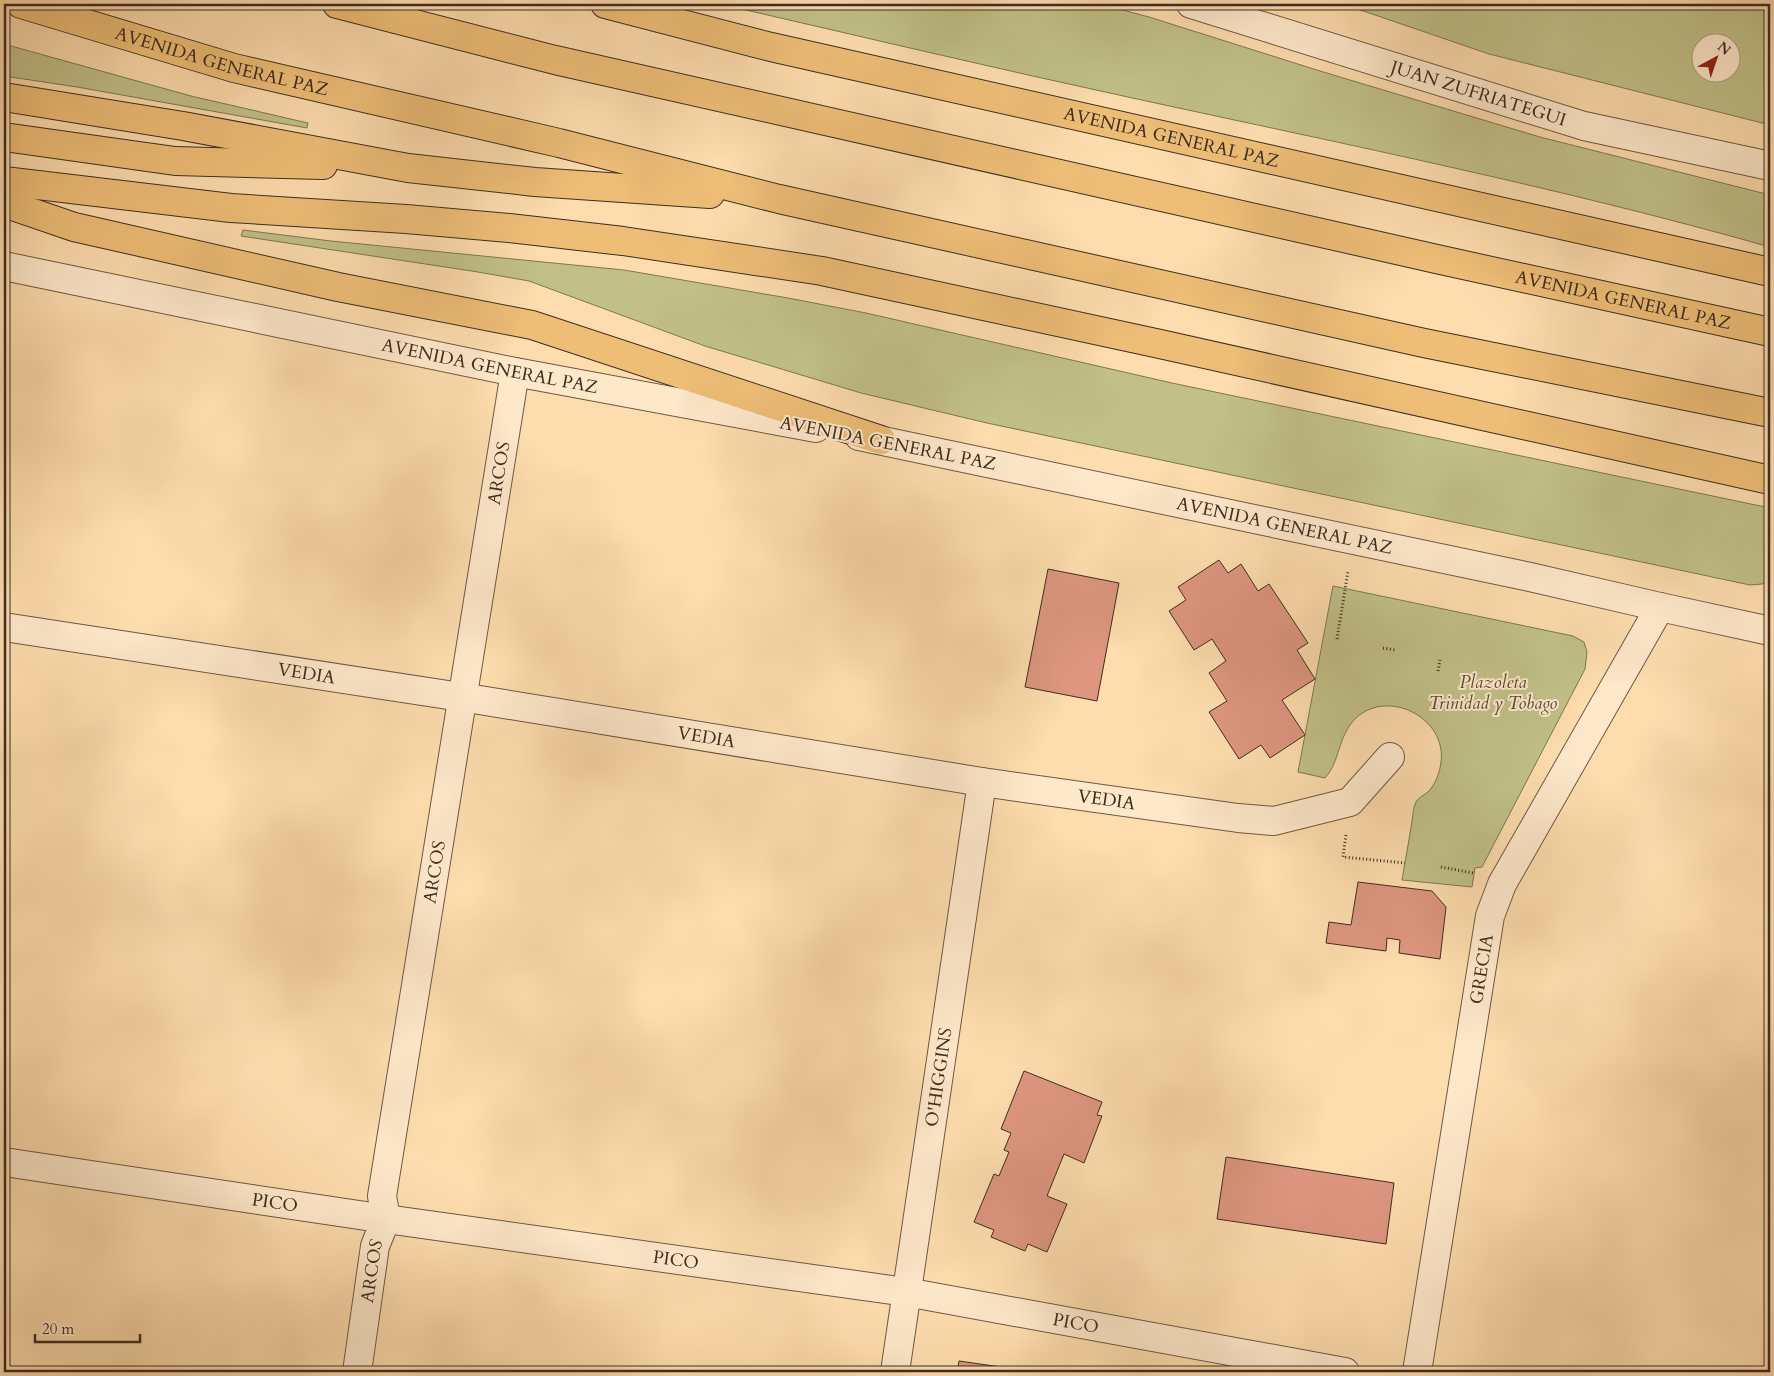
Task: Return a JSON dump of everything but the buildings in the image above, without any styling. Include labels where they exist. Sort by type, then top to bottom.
[{"type":"highway","name":"AVENIDA GENERAL PAZ","points":[[21,4],[234,68],[559,143],[779,199],[1424,343],[1764,411]]},
{"type":"highway","name":"AVENIDA GENERAL PAZ","points":[[337,4],[555,60],[1441,260],[1770,332]]},
{"type":"highway","points":[[416,4],[555,60]]},
{"type":"highway","name":"AVENIDA GENERAL PAZ","points":[[605,4],[781,49],[1770,272]]},
{"type":"highway","points":[[4,96],[183,126],[408,168],[535,182],[779,199]]},
{"type":"highway","points":[[4,137],[175,161],[408,168]]},
{"type":"highway","points":[[4,181],[231,208],[406,218],[508,228],[623,241],[822,271],[1770,480]]},
{"type":"highway","points":[[4,203],[84,229],[338,287],[532,324],[881,440]]},
{"type":"street","name":"JUAN ZUFRIATEGUI","points":[[1191,4],[1584,126],[1770,166]]},
{"type":"street","name":"AVENIDA GENERAL PAZ","points":[[4,266],[515,372],[881,440],[1530,577],[1660,608],[1770,631]]},
{"type":"street","name":"ARCOS","points":[[357,1372],[375,1246],[386,1219],[382,1196],[461,697],[515,372]]},
{"type":"street","name":"GRECIA","points":[[1416,1372],[1490,916],[1502,884],[1660,608]]},
{"type":"street","name":"VEDIA","points":[[4,627],[461,697],[982,782],[1238,818],[1274,821],[1350,802]]},
{"type":"street","points":[[1350,802],[1390,757]]},
{"type":"street","name":"O'HIGGINS","points":[[895,1372],[982,782]]},
{"type":"street","name":"PICO","points":[[4,1162],[386,1219],[906,1292],[1345,1372]]},
{"type":"path","points":[[1338,639],[1351,540]]},
{"type":"path","points":[[1382,648],[1395,650]]},
{"type":"path","points":[[1438,671],[1440,660]]},
{"type":"path","points":[[1350,802],[1343,857],[1405,863]]},
{"type":"green space","points":[[720,4],[1100,4],[1149,17],[1540,137],[1770,195],[1770,247],[1534,186],[1033,76]]},
{"type":"green space","points":[[1343,4],[1770,4],[1770,125],[1489,54]]},
{"type":"green space","points":[[4,44],[191,96],[308,123],[307,128],[77,87],[4,76]]},
{"type":"green space","points":[[243,230],[331,241],[624,270],[788,298],[866,313],[1172,383],[1770,508],[1770,581],[1750,585],[987,423],[861,393],[705,346],[529,281],[241,236]]},
{"type":"green space","name":"Plazoleta Trinidad y Tobago","points":[[1333,586],[1573,636],[1584,642],[1587,652],[1585,669],[1482,867],[1475,868],[1472,887],[1402,880],[1415,804],[1433,786],[1441,762],[1440,746],[1435,732],[1413,712],[1399,707],[1384,706],[1369,709],[1350,725],[1345,733],[1334,764],[1325,778],[1298,772]]}]
